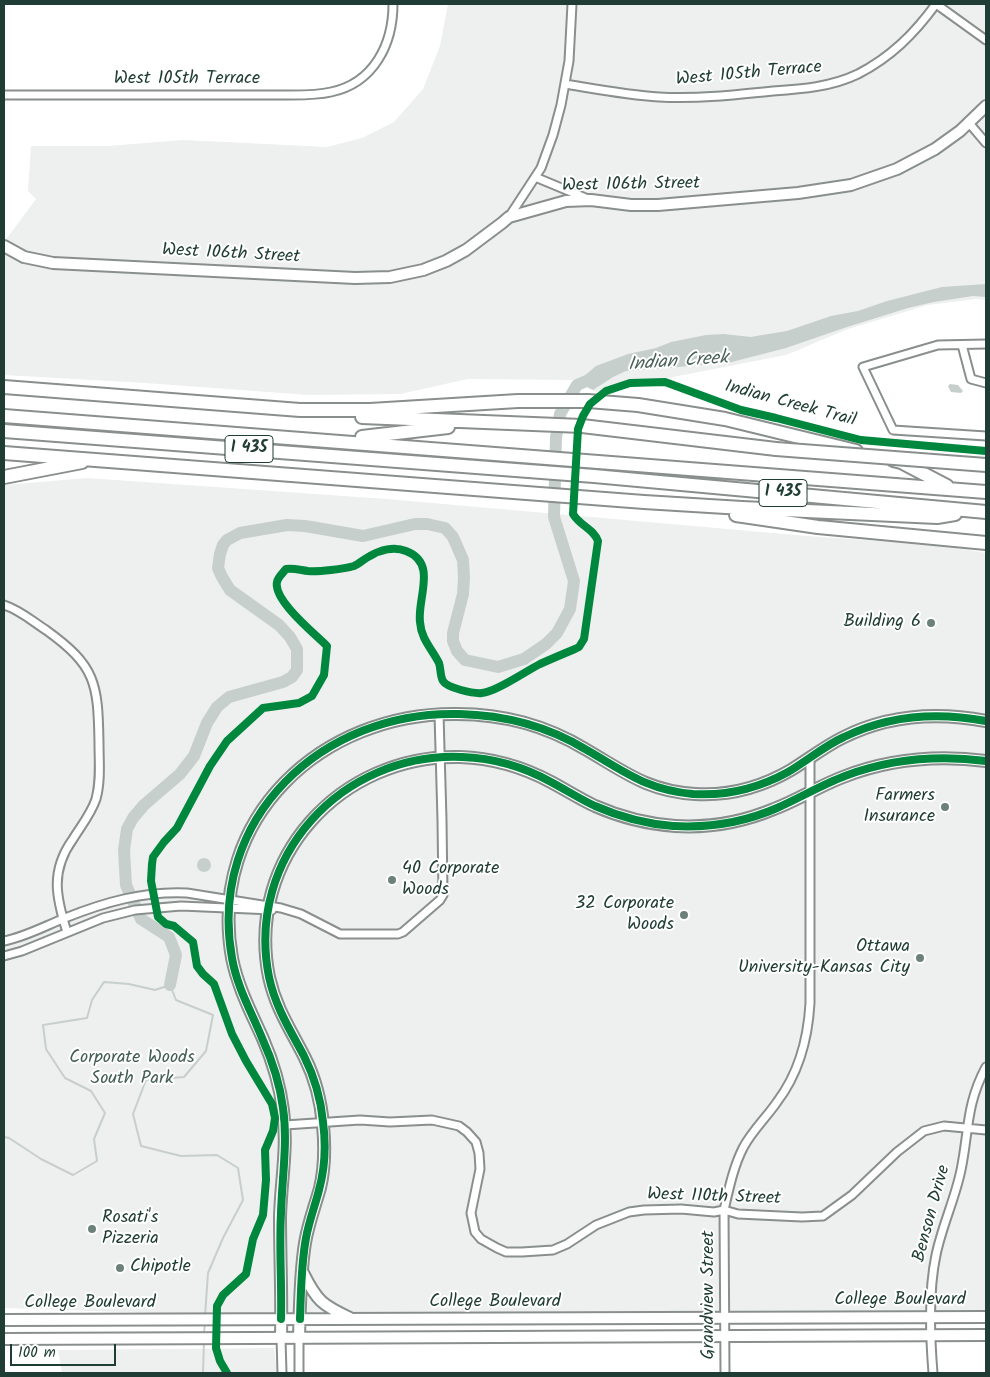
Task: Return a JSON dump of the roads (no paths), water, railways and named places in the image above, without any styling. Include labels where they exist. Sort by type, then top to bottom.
[{"type":"highway","points":[[4,387],[300,410],[370,410],[484,402],[551,400],[638,405],[725,419],[901,462],[954,489]]},
{"type":"highway","points":[[300,410],[323,417],[399,418],[498,424],[582,426],[776,449],[986,465]]},
{"type":"highway","name":"I 435","points":[[4,416],[986,492]]},
{"type":"highway","points":[[334,441],[445,427],[498,424]]},
{"type":"highway","name":"I 435","points":[[4,431],[594,476],[986,512]]},
{"type":"highway","points":[[4,453],[752,509],[937,517],[972,511]]},
{"type":"highway","points":[[4,477],[97,459]]},
{"type":"highway","points":[[644,502],[818,527],[986,543]]},
{"type":"street","name":"West 105th Terrace","points":[[4,95],[320,94],[342,89],[366,74],[382,54],[389,40],[393,4]]},
{"type":"street","points":[[508,217],[541,168],[553,134],[565,84],[572,4]]},
{"type":"street","name":"West 105th Terrace","points":[[565,84],[625,94],[695,97],[724,96],[822,86],[856,75],[891,54],[920,26],[936,4]]},
{"type":"street","points":[[936,4],[986,40]]},
{"type":"street","name":"West 106th Street","points":[[4,246],[24,257],[53,263],[374,278],[404,275],[446,261],[480,241],[508,217],[566,201],[591,200],[630,205],[658,205],[798,193],[851,185],[878,177],[935,149],[969,123],[986,106]]},
{"type":"street","points":[[969,123],[986,143]]},
{"type":"street","points":[[535,177],[591,200]]},
{"type":"street","points":[[986,344],[938,345],[863,367],[893,430],[986,436]]},
{"type":"street","points":[[962,345],[971,380],[986,383]]},
{"type":"street","points":[[4,605],[19,611],[71,649],[88,672],[98,699],[99,787],[92,808],[66,850],[58,870],[56,891],[67,932]]},
{"type":"street","points":[[4,941],[20,937],[89,908],[138,895],[165,893],[188,893],[230,904],[281,908],[301,914],[340,934],[398,934],[404,932],[440,900],[443,895],[439,714]]},
{"type":"street","points":[[282,1373],[280,1217],[285,1163],[285,1125],[275,1071],[236,976],[230,945],[230,904],[237,864],[249,834],[274,794],[297,770],[326,748],[361,730],[399,719],[439,714],[457,714],[496,717],[532,725],[584,748],[633,778],[661,788],[694,794],[713,794],[752,788],[777,778],[846,736],[895,720],[924,716],[945,716],[986,721]]},
{"type":"street","points":[[299,1373],[302,1271],[308,1226],[322,1176],[324,1150],[323,1122],[319,1099],[310,1070],[284,1022],[273,994],[266,957],[266,924],[268,908],[276,880],[288,853],[308,823],[332,800],[358,781],[407,762],[440,757],[478,758],[508,764],[538,776],[575,797],[610,812],[646,822],[675,826],[709,825],[741,820],[773,810],[844,776],[893,763],[948,758],[986,761]]},
{"type":"street","name":"Grandview Street","points":[[726,1373],[724,1210],[735,1168],[743,1148],[789,1084],[802,1054],[807,1035],[810,1003],[810,758]]},
{"type":"street","points":[[4,956],[22,951],[92,922],[135,910],[230,904]]},
{"type":"street","name":"Benson Drive","points":[[933,1373],[932,1285],[935,1262],[960,1173],[966,1129],[974,1095],[986,1067]]},
{"type":"street","name":"West 110th Street","points":[[285,1125],[360,1120],[390,1122],[432,1120],[459,1126],[468,1132],[476,1142],[480,1153],[480,1169],[471,1213],[475,1232],[481,1239],[506,1252],[553,1250],[567,1244],[596,1225],[629,1212],[681,1209],[714,1212],[724,1210],[738,1214],[823,1216],[852,1195],[897,1152],[924,1131],[944,1126],[986,1130]]},
{"type":"street","points":[[302,1271],[312,1292],[321,1302],[327,1307],[353,1319]]},
{"type":"street","name":"College Boulevard","points":[[4,1320],[986,1318]]},
{"type":"street","name":"College Boulevard","points":[[4,1339],[986,1335]]},
{"type":"water","points":[[986,284],[986,297],[973,296],[908,308],[786,348],[728,363],[626,371],[593,390],[577,382],[596,366],[628,354],[656,348],[671,342],[706,335],[724,334],[751,337],[787,331],[831,316],[858,311],[887,301],[942,287]]},
{"type":"water","points":[[950,384],[958,385],[963,391],[961,393],[951,392],[948,386]]},
{"type":"water","points":[[201,858],[207,858],[211,865],[207,872],[201,872],[197,868],[197,862]]},
{"type":"waterway","name":"Indian Creek","points":[[170,985],[176,955],[169,937],[141,919],[126,885],[124,850],[127,829],[144,805],[180,774],[194,756],[207,723],[217,707],[229,697],[283,682],[292,677],[297,670],[297,649],[290,637],[279,625],[230,590],[222,577],[218,568],[223,545],[227,540],[240,533],[287,525],[305,526],[363,536],[415,524],[427,524],[445,528],[453,537],[463,560],[463,594],[453,633],[453,641],[457,651],[465,660],[498,667],[524,659],[546,644],[557,633],[570,609],[574,581],[554,517],[556,437],[560,414],[577,385],[596,377]]},
{"type":"waterway","name":"Indian Creek","points":[[4,1137],[9,1138],[41,1159],[73,1175],[97,1161],[94,1139],[105,1113],[91,1091],[65,1078],[46,1049],[43,1025],[87,1018],[92,1000],[104,982],[129,984],[155,990],[170,985],[176,1000],[213,1015],[206,1051],[184,1077],[146,1080],[133,1114],[141,1146],[181,1156],[217,1155],[238,1168],[243,1200],[223,1238],[208,1273],[205,1316]]},
{"type":"waterway","name":"Indian Creek","points":[[204,1333],[205,1323]]},
{"type":"waterway","name":"Indian Creek","points":[[203,1373],[204,1341]]},
{"type":"place","name":"Building 6","points":[[931,623]]},
{"type":"place","name":"Farmers Insurance","points":[[945,807]]},
{"type":"place","name":"40 Corporate Woods","points":[[392,880]]},
{"type":"place","name":"32 Corporate Woods","points":[[684,915]]},
{"type":"place","name":"Ottawa University-Kansas City","points":[[920,958]]},
{"type":"place","name":"Rosati's Pizzeria","points":[[92,1229]]},
{"type":"place","name":"Chipotle","points":[[120,1268]]},
{"type":"park label","name":"Corporate Woods South Park","points":[[132,1069]]}]
